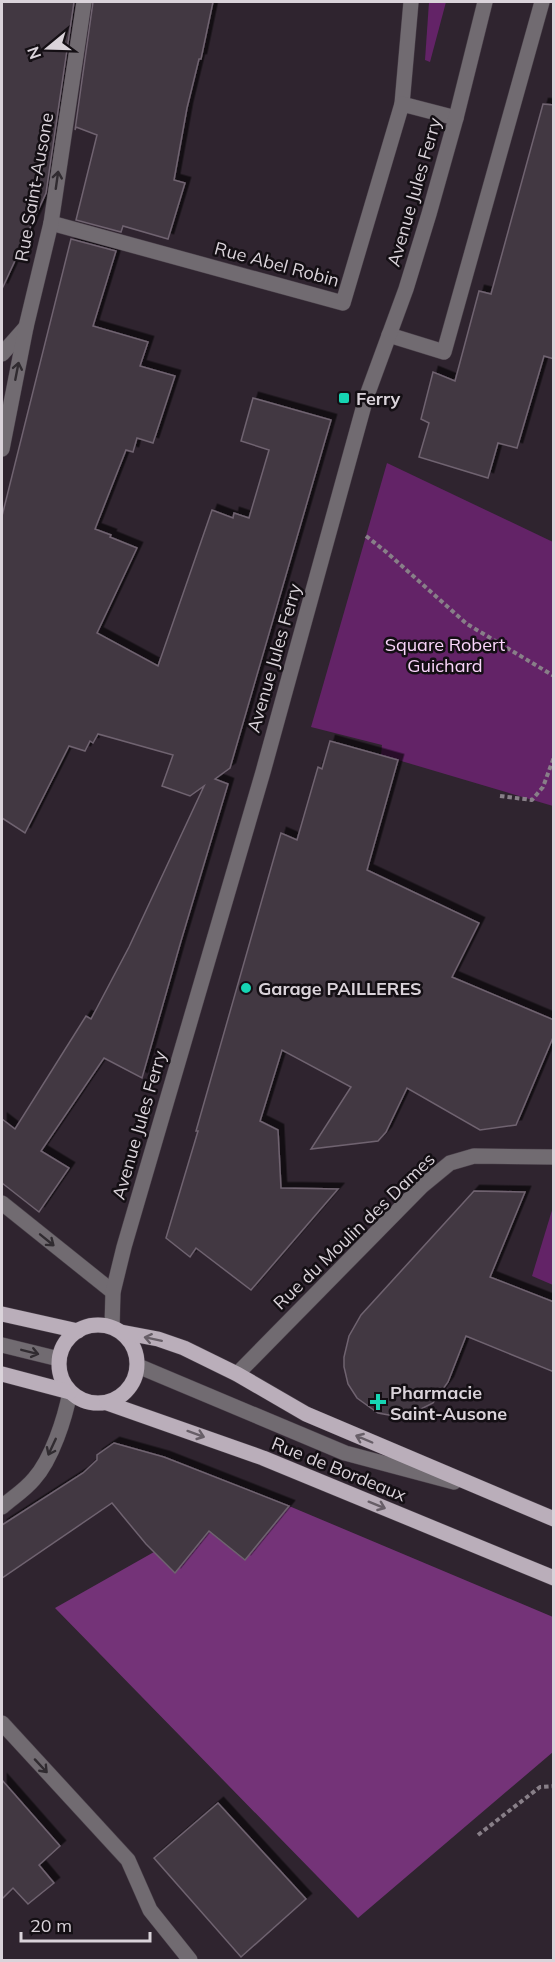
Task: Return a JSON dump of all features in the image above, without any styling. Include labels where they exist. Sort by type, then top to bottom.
[{"type":"main road","points":[[2,1314],[78,1331]]},
{"type":"main road","points":[[2,1374],[70,1392],[81,1400],[94,1404],[107,1403],[119,1398],[129,1389],[135,1379],[138,1366],[136,1353],[130,1341],[117,1330],[101,1325],[78,1331],[69,1338],[62,1348],[59,1359],[60,1371],[70,1392]]},
{"type":"main road","name":"Rue de Bordeaux","points":[[117,1330],[158,1339],[184,1348],[237,1374],[306,1414],[554,1518]]},
{"type":"main road","name":"Rue de Bordeaux","points":[[107,1403],[263,1458],[554,1578]]},
{"type":"street","name":"Rue Saint-Ausone","points":[[2,449],[26,327],[51,223],[84,2]]},
{"type":"street","points":[[411,2],[402,104],[456,118]]},
{"type":"street","name":"Avenue Jules Ferry","points":[[117,1330],[113,1292],[124,1247],[266,760],[366,398],[426,225],[485,2]]},
{"type":"street","points":[[389,334],[444,352],[542,2]]},
{"type":"street","name":"Rue Abel Robin","points":[[51,223],[344,303],[402,104]]},
{"type":"street","points":[[2,354],[26,327]]},
{"type":"street","name":"Rue du Moulin des Dames","points":[[237,1374],[422,1186],[450,1163],[474,1156],[554,1157]]},
{"type":"street","points":[[2,1203],[113,1292]]},
{"type":"street","points":[[2,1345],[59,1359]]},
{"type":"street","points":[[138,1366],[345,1453],[486,1490]]},
{"type":"street","points":[[2,1507],[35,1479],[65,1418],[70,1392]]},
{"type":"street","points":[[2,1723],[128,1860],[150,1910],[190,1960]]},
{"type":"path","points":[[366,536],[386,551],[467,624],[554,676]]},
{"type":"path","points":[[500,796],[532,800],[543,787],[554,757]]},
{"type":"path","points":[[478,1835],[540,1786],[554,1786]]},
{"type":"green space","points":[[429,2],[446,2],[430,62],[425,60]]},
{"type":"green space","name":"Square Robert Guichard","points":[[387,463],[553,542],[553,806],[381,755],[382,745],[311,727]]},
{"type":"green space","points":[[553,1207],[553,1285],[532,1276]]},
{"type":"shaded area","points":[[289,1506],[553,1617],[553,1752],[358,1918],[55,1608],[154,1552],[175,1572],[210,1531],[245,1560]]},
{"type":"building","points":[[2,2],[74,2],[46,193],[2,289]]},
{"type":"building","points":[[93,2],[213,2],[201,59],[199,59],[187,108],[174,180],[185,183],[168,239],[123,226],[121,232],[76,220],[97,135],[76,127],[75,130]]},
{"type":"building","points":[[543,104],[554,105],[554,359],[544,356],[517,448],[498,443],[488,478],[419,457],[429,423],[421,419],[433,372],[455,381],[479,291],[491,294]]},
{"type":"building","points":[[71,239],[116,251],[93,326],[148,342],[140,366],[175,376],[153,443],[137,438],[133,452],[126,450],[95,529],[137,548],[97,633],[158,666],[212,510],[233,518],[234,513],[249,518],[269,450],[241,441],[253,398],[331,420],[230,768],[215,779],[228,784],[142,1078],[104,1058],[41,1151],[69,1168],[39,1212],[2,1183],[2,1119],[15,1129],[86,1016],[91,1019],[129,947],[204,786],[190,796],[162,786],[173,755],[98,734],[93,743],[90,741],[85,751],[69,746],[25,833],[2,818],[2,516]]},
{"type":"building","points":[[330,741],[398,760],[367,870],[479,923],[452,977],[554,1020],[554,1035],[516,1125],[480,1130],[407,1088],[386,1132],[378,1141],[311,1149],[351,1087],[282,1050],[260,1121],[278,1130],[281,1188],[338,1189],[251,1290],[196,1248],[190,1257],[166,1238],[281,833],[297,840],[318,767],[322,769]]},
{"type":"building","points":[[474,1191],[525,1192],[490,1277],[554,1302],[554,1372],[466,1336],[448,1382],[433,1403],[411,1414],[394,1416],[378,1413],[357,1398],[348,1384],[344,1357],[349,1336],[361,1315]]},
{"type":"building","points":[[114,1443],[164,1457],[289,1506],[245,1560],[209,1531],[175,1573],[146,1544],[112,1503],[2,1578],[2,1525],[83,1473],[97,1460],[97,1455]]},
{"type":"building","points":[[2,1780],[60,1846],[39,1865],[54,1883],[28,1904],[13,1888],[2,1899]]},
{"type":"building","points":[[218,1803],[306,1899],[241,1957],[154,1858]]},
{"type":"place","name":"Ferry","points":[[344,398]]},
{"type":"place","name":"Garage PAILLERES","points":[[246,988]]},
{"type":"place","name":"Pharmacie Saint-Ausone","points":[[378,1402]]}]
